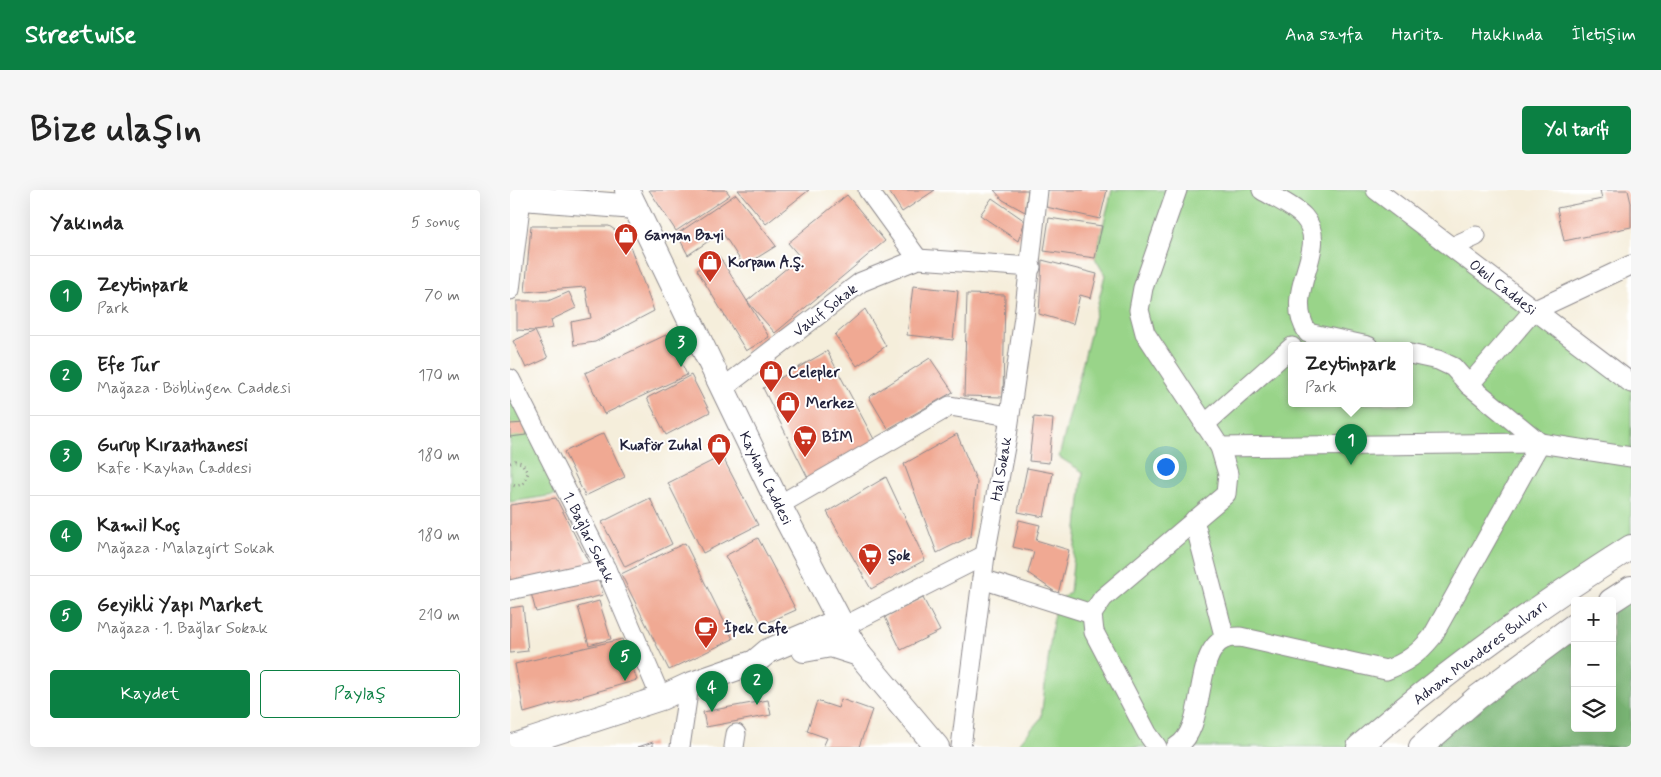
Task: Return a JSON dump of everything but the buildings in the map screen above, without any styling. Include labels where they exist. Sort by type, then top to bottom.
[{"type":"main road","points":[[518,195],[631,198]]},
{"type":"main road","name":"Kayhan Caddesi","points":[[631,198],[722,390],[842,627],[859,654],[937,747]]},
{"type":"main road","name":"Adnan Menderes Bulvarı","points":[[1359,747],[1455,667],[1518,621],[1631,548]]},
{"type":"main road","points":[[1616,598],[1631,588]]},
{"type":"main road","points":[[755,662],[773,663],[804,650],[842,627]]},
{"type":"main road","points":[[510,747],[661,698],[689,685],[755,662],[768,651],[842,627]]},
{"type":"main road","points":[[1421,747],[1478,697],[1571,628]]},
{"type":"main road","points":[[804,650],[831,645],[859,654]]},
{"type":"street","points":[[868,190],[918,259]]},
{"type":"street","name":"Hal Sokak","points":[[961,747],[985,555],[1009,416],[1031,267],[1038,190]]},
{"type":"street","points":[[1157,747],[1147,733],[1094,632],[1092,614],[1103,598],[1226,494],[1228,474],[1220,447],[1145,333],[1139,310],[1143,288],[1176,190]]},
{"type":"street","points":[[1262,190],[1302,215],[1312,231],[1313,242],[1298,300],[1301,322],[1308,333],[1350,342]]},
{"type":"street","name":"Okul Caddesi","points":[[1376,190],[1533,311],[1631,383]]},
{"type":"street","points":[[510,290],[518,195]]},
{"type":"street","points":[[1452,247],[1476,236]]},
{"type":"street","name":"Vakıf Sokak","points":[[722,390],[861,282],[918,259],[1031,267]]},
{"type":"street","points":[[1469,386],[1533,311],[1631,265]]},
{"type":"street","points":[[1298,342],[1308,333]]},
{"type":"street","points":[[1204,425],[1288,351]]},
{"type":"street","points":[[1413,355],[1438,360],[1453,368],[1469,386],[1540,443]]},
{"type":"street","name":"1. Bağlar Sokak","points":[[510,379],[606,569],[661,698]]},
{"type":"street","points":[[779,505],[950,406],[1009,416]]},
{"type":"street","points":[[1220,447],[1540,443],[1631,457]]},
{"type":"street","points":[[1176,747],[1187,735],[1193,719],[1210,656],[1225,639],[1240,637],[1373,669],[1386,670],[1403,664],[1420,651],[1432,637],[1540,443]]},
{"type":"street","points":[[1194,520],[1225,639]]},
{"type":"street","points":[[842,627],[985,555]]},
{"type":"street","points":[[510,590],[606,569]]},
{"type":"street","points":[[982,579],[1092,614]]},
{"type":"street","points":[[680,747],[689,685]]},
{"type":"path","points":[[510,463],[515,461],[522,463],[528,473],[523,484],[510,484]]},
{"type":"green space","points":[[1112,190],[1376,190],[1631,383],[1631,547],[1359,747],[1016,747],[1041,718],[1055,604],[1070,592],[1083,472],[1059,457],[1105,275],[1095,258]]},
{"type":"green space","points":[[510,379],[567,493],[510,502]]},
{"type":"green space","points":[[1631,588],[1631,747],[1421,747],[1571,628],[1571,732],[1616,732],[1616,598]]},
{"type":"place","name":"Ganyan Bayi","points":[[626,256]]},
{"type":"place","name":"Korpam A.Ş.","points":[[710,283]]},
{"type":"place","name":"Gurup Kıraathanesi","points":[[681,367]]},
{"type":"place","name":"Celepler","points":[[771,393]]},
{"type":"place","name":"Merkez","points":[[788,424]]},
{"type":"place","name":"BİM","points":[[805,458]]},
{"type":"place","name":"Zeytinpark","points":[[1351,465]]},
{"type":"place","name":"Kuaför Zuhal","points":[[719,466]]},
{"type":"place","name":"Şok","points":[[870,576]]},
{"type":"place","name":"İpek Cafe","points":[[706,649]]},
{"type":"place","name":"Geyikli Yapı Market","points":[[625,681]]},
{"type":"place","name":"Efe Tur","points":[[757,705]]},
{"type":"place","name":"Kamil Koç","points":[[712,712]]}]
